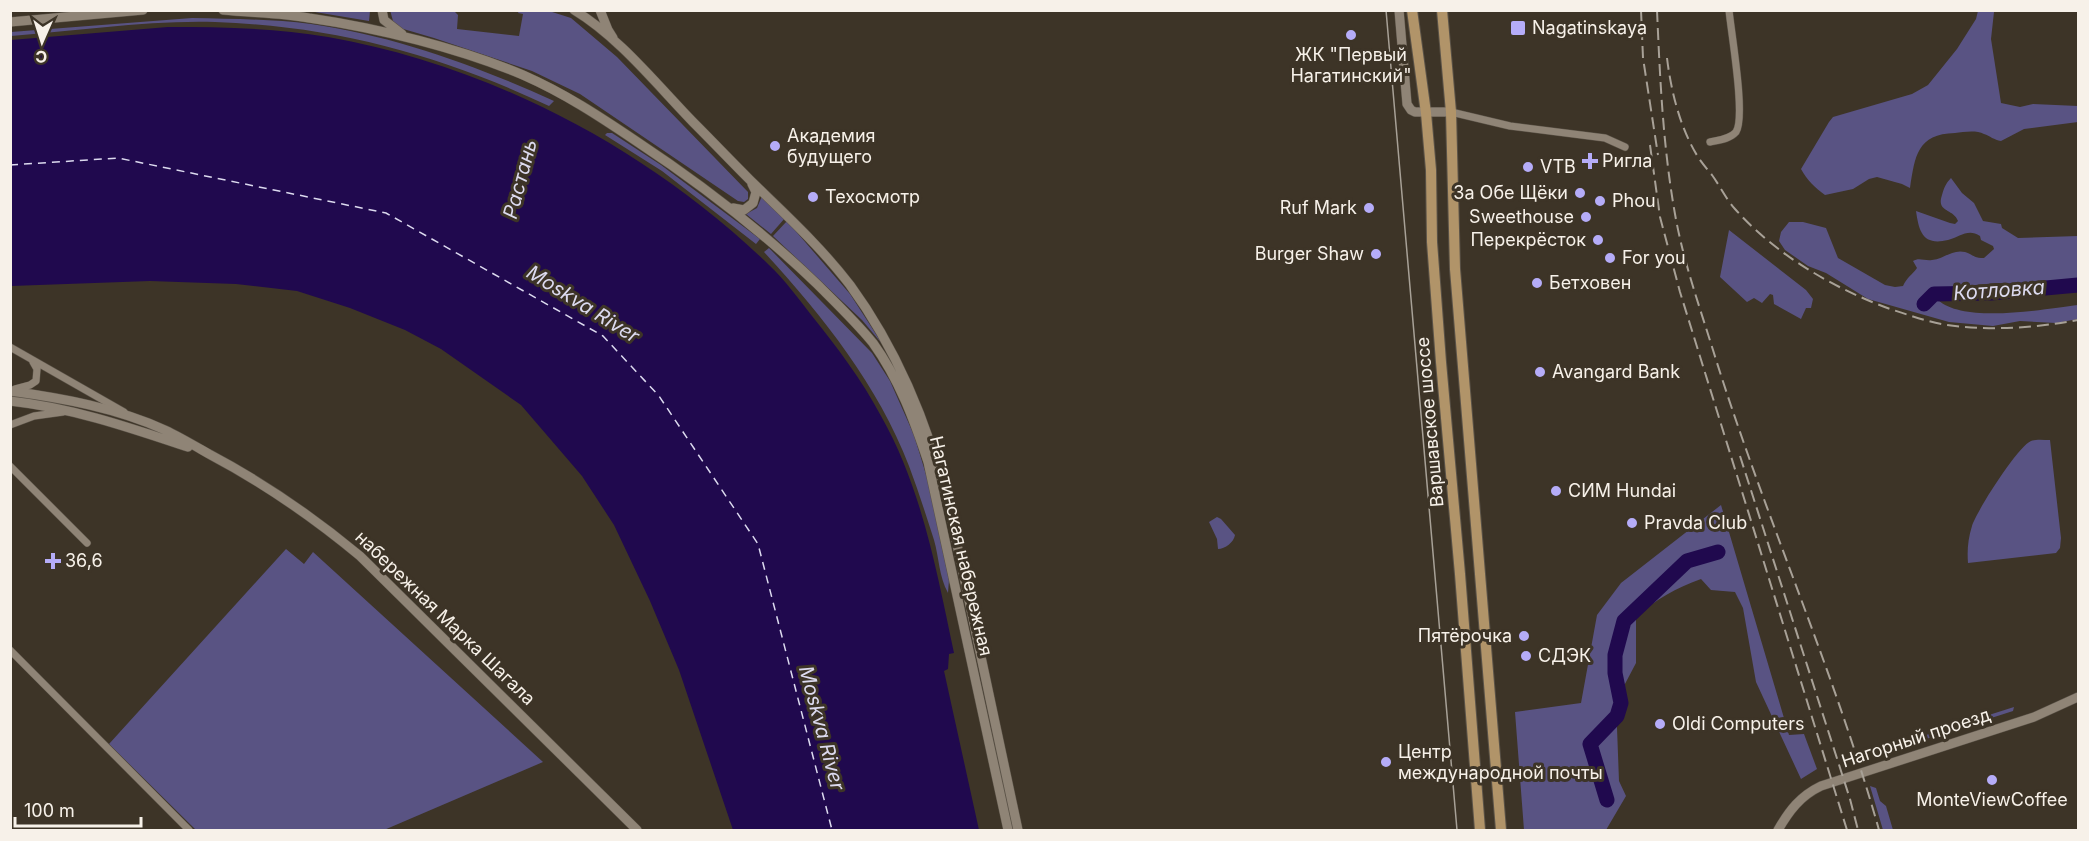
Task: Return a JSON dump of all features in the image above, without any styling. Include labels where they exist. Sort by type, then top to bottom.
[{"type":"main road","points":[[10,22],[143,10]]},
{"type":"main road","name":"Нагатинская набережная","points":[[223,10],[308,17],[416,40],[501,67],[567,96],[670,163],[731,207],[798,266],[856,323],[895,377],[916,425],[931,478],[1008,831]]},
{"type":"main road","points":[[382,10],[388,26],[416,40]]},
{"type":"main road","name":"Нагатинская набережная","points":[[574,10],[622,49],[749,180],[793,220],[850,286],[883,335],[924,421],[937,458],[1018,831]]},
{"type":"main road","points":[[600,10],[608,30],[622,49]]},
{"type":"main road","points":[[1399,10],[1407,104],[1411,110],[1451,112]]},
{"type":"main road","name":"Варшавское шоссе","points":[[1413,10],[1426,112],[1441,362],[1480,831]]},
{"type":"main road","name":"Варшавское шоссе","points":[[1442,10],[1451,112],[1456,280],[1501,831]]},
{"type":"main road","points":[[731,207],[744,210],[753,203],[756,192],[749,180]]},
{"type":"main road","name":"набережная Марка Шагала","points":[[10,390],[134,418],[165,430],[236,468],[284,498],[360,556],[637,831]]},
{"type":"main road","name":"набережная Марка Шагала","points":[[10,400],[74,411],[125,425],[210,454]]},
{"type":"main road","name":"Нагорный проезд","points":[[1779,831],[1797,803],[1821,786],[2034,717],[2079,697]]},
{"type":"street","points":[[1710,142],[1733,135],[1739,123],[1739,102],[1729,10]]},
{"type":"street","points":[[1451,112],[1510,126],[1605,138],[1626,147]]},
{"type":"street","points":[[10,347],[134,418]]},
{"type":"street","points":[[10,390],[22,388],[36,381],[38,369],[32,360]]},
{"type":"street","points":[[10,425],[34,416],[74,411]]},
{"type":"street","points":[[10,466],[87,543]]},
{"type":"street","points":[[10,650],[189,831]]},
{"type":"shaded area","points":[[390,10],[454,11],[458,15],[457,29],[519,36],[523,14],[518,13],[519,11],[549,11],[571,18],[617,57],[748,192],[748,199],[744,202],[738,201],[580,94],[532,71],[400,28],[393,21]]},
{"type":"shaded area","points":[[309,11],[370,11],[369,21]]},
{"type":"shaded area","points":[[1978,11],[1996,11],[1991,39],[2001,103],[2020,107],[2033,104],[2078,106],[2078,122],[2024,129],[2001,141],[1974,132],[1942,134],[1925,142],[1920,149],[1916,157],[1910,188],[1877,177],[1853,189],[1825,195],[1815,187],[1801,169],[1833,117],[1912,94],[1928,85],[1957,49],[1976,19]]},
{"type":"shaded area","points":[[192,18],[296,22],[374,36],[465,64],[554,101],[549,106],[468,72],[386,46],[303,30],[259,25],[190,22],[139,24],[11,36],[11,32]]},
{"type":"shaded area","points":[[612,133],[661,165],[760,239],[756,244],[662,171],[605,135]]},
{"type":"shaded area","points":[[1951,178],[1962,193],[1974,203],[1983,221],[2001,224],[2002,228],[2018,238],[2078,236],[2078,286],[1997,283],[1943,288],[1938,300],[1950,307],[1985,313],[2026,312],[2078,305],[2078,319],[2056,323],[2020,321],[1993,326],[1949,322],[1868,299],[1826,273],[1808,266],[1785,250],[1779,241],[1781,232],[1789,222],[1803,222],[1826,228],[1838,258],[1885,285],[1895,287],[1903,286],[1917,268],[1913,261],[1915,260],[1936,259],[1960,251],[1984,258],[1994,249],[1993,246],[1981,240],[1976,234],[1968,233],[1948,240],[1933,241],[1924,236],[1921,231],[1916,211],[1950,223],[1955,224],[1958,221],[1941,205],[1946,184]]},
{"type":"shaded area","points":[[762,196],[785,218],[771,234],[746,214],[757,208]]},
{"type":"shaded area","points":[[787,221],[850,294],[883,345],[862,320],[773,236]]},
{"type":"shaded area","points":[[1729,230],[1806,290],[1813,299],[1811,308],[1806,308],[1801,319],[1774,304],[1773,295],[1770,294],[1762,303],[1754,298],[1747,302],[1720,277]]},
{"type":"shaded area","points":[[769,248],[872,353],[890,381],[914,435],[928,481],[949,580],[948,593],[941,574],[934,540],[912,475],[881,407],[847,352],[764,252]]},
{"type":"shaded area","points":[[2050,440],[2061,538],[2060,548],[2056,553],[1968,563],[1968,544],[1972,526],[1998,480],[2017,454],[2031,441]]},
{"type":"shaded area","points":[[1721,505],[1789,735],[1804,734],[1817,769],[1801,779],[1756,682],[1743,608],[1735,592],[1711,590],[1701,579],[1667,595],[1636,617],[1636,663],[1616,701],[1619,781],[1626,796],[1606,830],[1524,830],[1515,712],[1581,703],[1597,615],[1621,583]]},
{"type":"shaded area","points":[[1217,517],[1235,535],[1229,545],[1218,549],[1217,539],[1209,522]]},
{"type":"shaded area","points":[[286,549],[304,564],[313,552],[543,762],[384,830],[196,830],[109,744]]},
{"type":"shaded area","points":[[2014,707],[2013,711],[1892,750],[1888,750],[1886,745],[1898,740],[1904,742]]},
{"type":"shaded area","points":[[1870,786],[1876,788],[1880,801],[1886,806],[1893,830],[1883,830]]},
{"type":"water","points":[[168,27],[248,29],[328,37],[389,50],[508,91],[565,118],[620,150],[673,185],[722,223],[775,271],[831,340],[874,403],[895,444],[918,502],[954,653],[949,654],[948,669],[944,671],[979,830],[733,830],[679,670],[614,525],[582,476],[521,405],[441,349],[405,330],[350,308],[297,291],[236,284],[150,281],[11,286],[11,40]]},
{"type":"waterway","name":"Котловка","points":[[1924,304],[1934,294],[1991,293],[2078,285]]},
{"type":"waterway","name":"Котловка","points":[[1607,800],[1590,744],[1617,716],[1621,703],[1615,673],[1615,655],[1624,621],[1687,561],[1718,552]]},
{"type":"ferry route","points":[[10,165],[118,158],[386,213],[603,336],[659,396],[758,544],[832,830]]},
{"type":"tram line","points":[[1386,10],[1457,830]]},
{"type":"railway","points":[[1641,10],[1643,58],[1658,155]]},
{"type":"railway","points":[[1657,10],[1668,164],[1678,231],[1687,265],[1733,410],[1841,709],[1879,830]]},
{"type":"railway","points":[[1667,58],[1677,109],[1698,157],[1732,205],[1751,226],[1768,241],[1807,268],[1869,301],[1940,324],[1980,328],[2013,328],[2078,320]]},
{"type":"railway","points":[[1650,145],[1660,217],[1680,292],[1847,830]]},
{"type":"railway","points":[[1740,456],[1858,830]]},
{"type":"place","name":"Nagatinskaya","points":[[1518,28]]},
{"type":"place","name":"ЖК \"Первый Нагатинский\"","points":[[1351,35]]},
{"type":"place","name":"Академия будущего","points":[[775,146]]},
{"type":"place","name":"Ригла","points":[[1590,161]]},
{"type":"place","name":"VTB","points":[[1528,167]]},
{"type":"place","name":"За Обе Щёки","points":[[1580,193]]},
{"type":"place","name":"Техосмотр","points":[[813,197]]},
{"type":"place","name":"Phou","points":[[1600,201]]},
{"type":"place","name":"Ruf Mark","points":[[1369,208]]},
{"type":"place","name":"Sweethouse","points":[[1586,217]]},
{"type":"place","name":"Перекрёсток","points":[[1598,240]]},
{"type":"place","name":"Burger Shaw","points":[[1376,254]]},
{"type":"place","name":"For you","points":[[1610,258]]},
{"type":"place","name":"Бетховен","points":[[1537,283]]},
{"type":"place","name":"Avangard Bank","points":[[1540,372]]},
{"type":"place","name":"СИМ Hundai","points":[[1556,491]]},
{"type":"place","name":"Pravda Club","points":[[1632,523]]},
{"type":"place","name":"36,6","points":[[53,561]]},
{"type":"place","name":"Пятёрочка","points":[[1524,636]]},
{"type":"place","name":"СДЭК","points":[[1526,656]]},
{"type":"place","name":"Oldi Computers","points":[[1660,724]]},
{"type":"place","name":"Центр международной почты","points":[[1386,762]]},
{"type":"place","name":"MonteViewCoffee","points":[[1992,780]]},
{"type":"water label","name":"Растань","points":[[520,179]]},
{"type":"water label","name":"Moskva River","points":[[583,304]]},
{"type":"water label","name":"Moskva River","points":[[822,728]]}]
